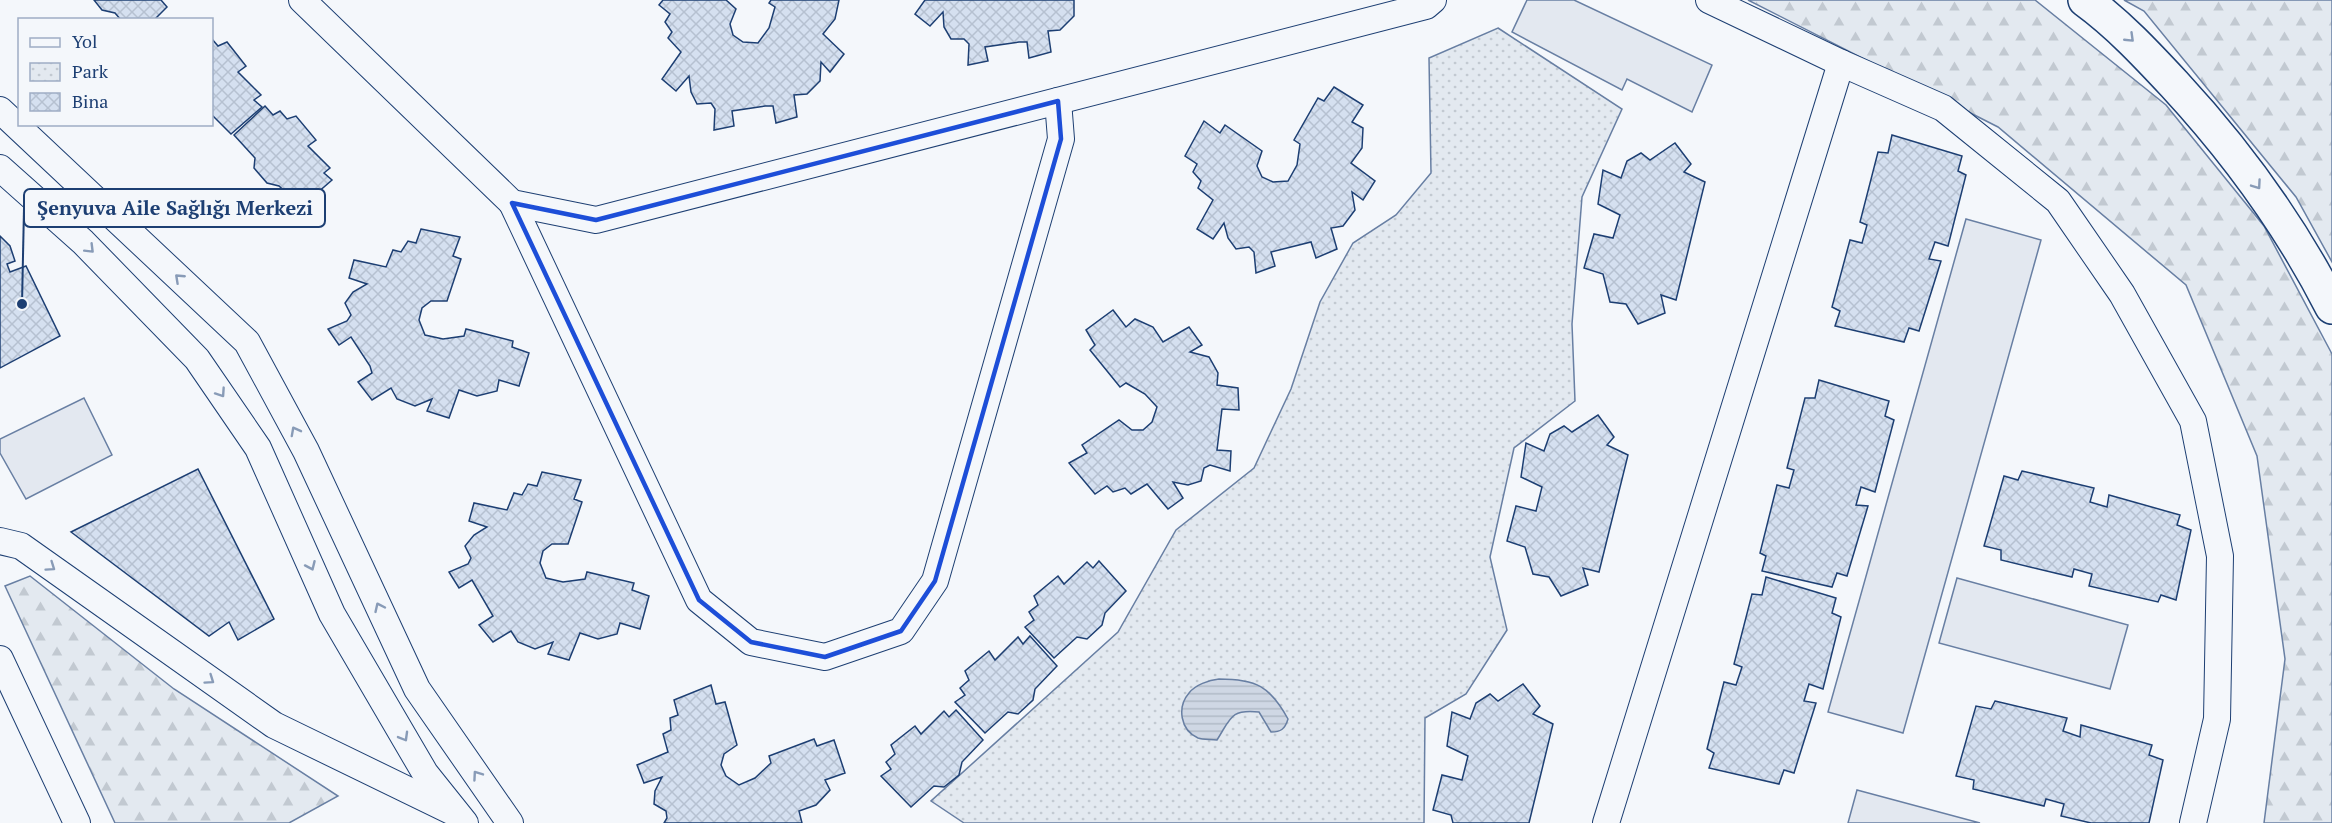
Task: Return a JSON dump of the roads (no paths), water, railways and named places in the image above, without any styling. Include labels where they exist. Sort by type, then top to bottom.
[{"type":"highway","points":[[2085,0],[2131,39],[2201,113],[2240,160],[2292,234],[2332,307]]},
{"type":"street","points":[[302,0],[513,203],[699,600],[751,642],[825,657],[901,630],[935,581],[1061,139],[1058,101]]},
{"type":"street","points":[[513,203],[596,220],[1426,6],[1433,0]]},
{"type":"street","points":[[1708,0],[1943,108],[2058,201],[2122,294],[2193,421],[2220,556],[2217,719],[2193,823]]},
{"type":"street","points":[[1606,823],[1841,63]]},
{"type":"street","points":[[0,110],[248,342],[306,451],[417,688],[510,823]]},
{"type":"street","points":[[0,168],[83,242],[197,359],[258,448],[332,614],[425,773],[462,819]]},
{"type":"street","points":[[0,541],[21,546],[274,725],[462,819]]},
{"type":"street","points":[[0,659],[77,823]]},
{"type":"place","name":"Şenyuva Aile Sağlığı Merkezi","points":[[22,304]]}]
